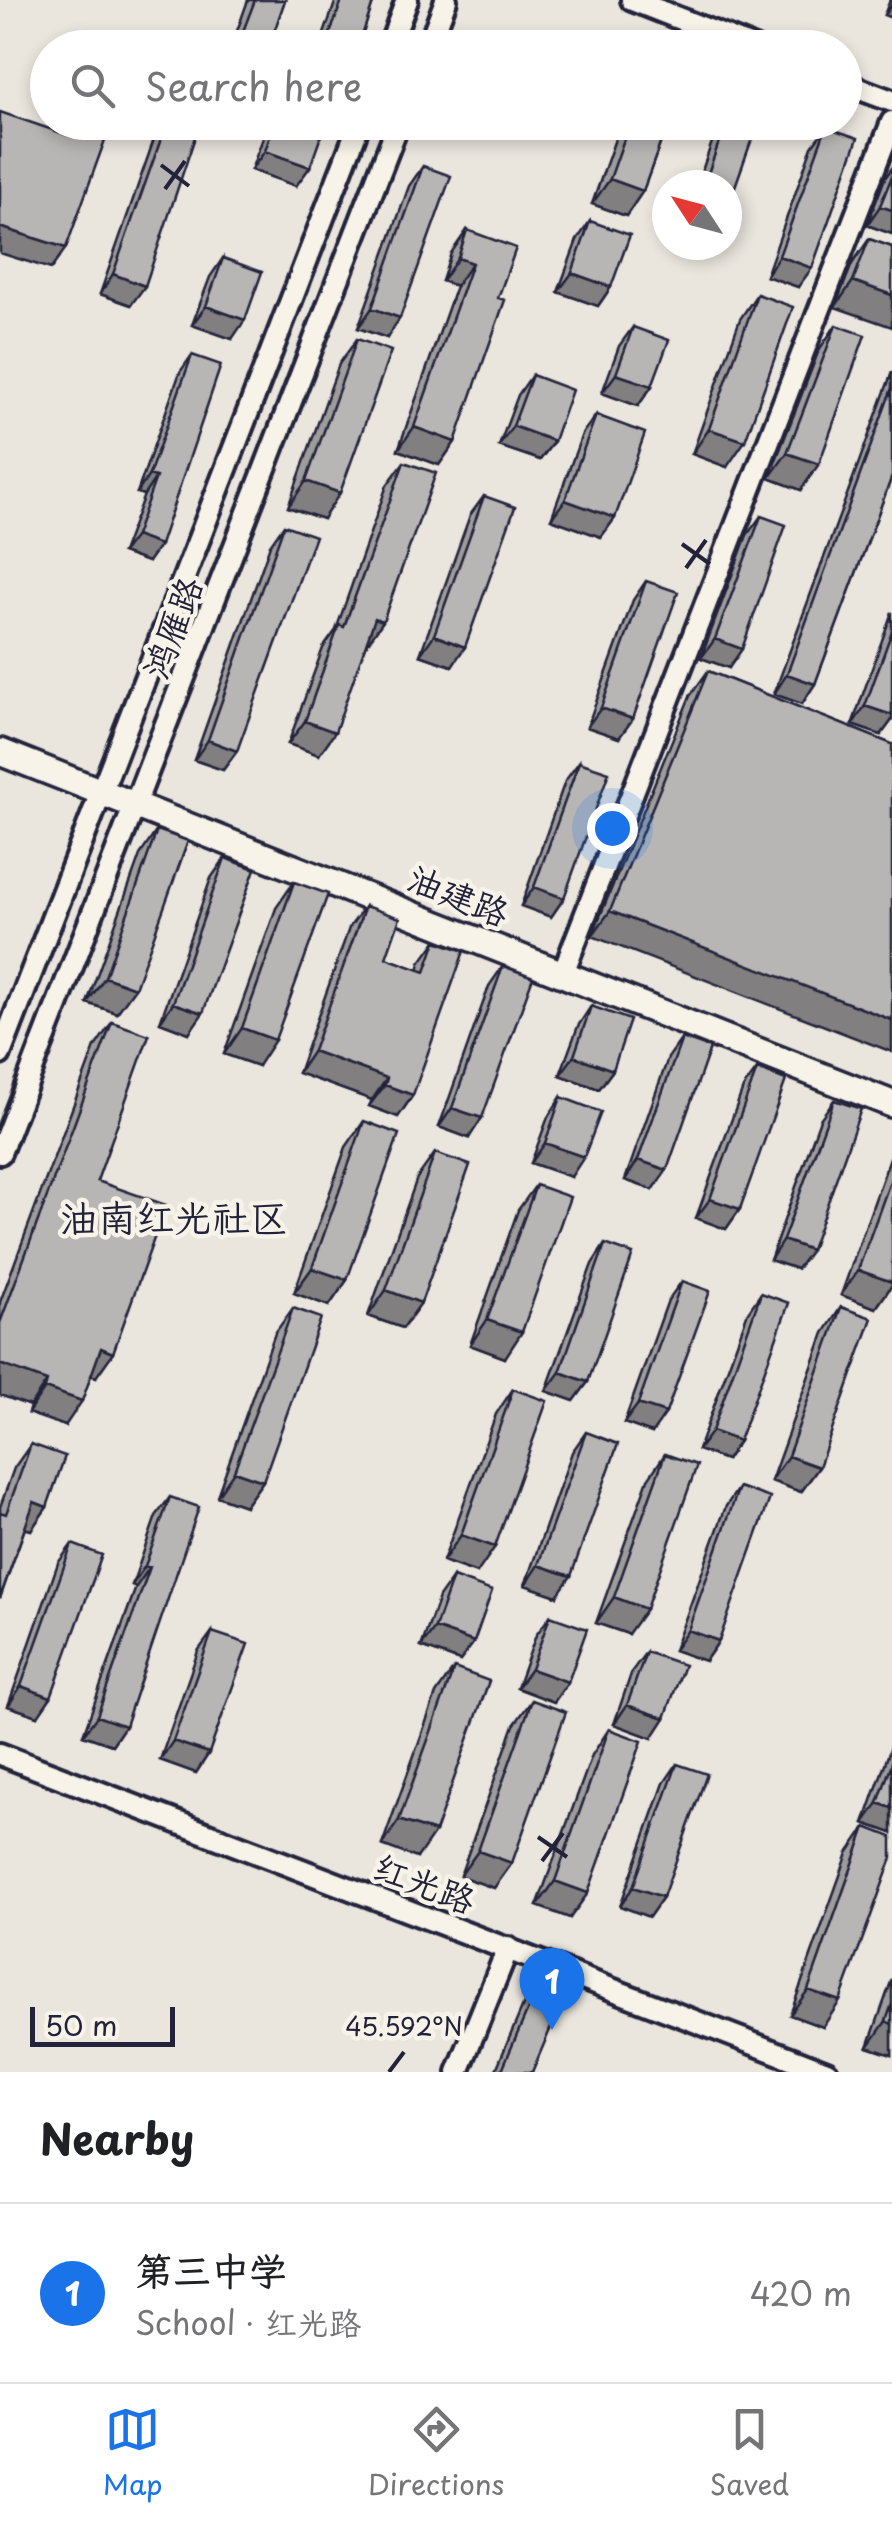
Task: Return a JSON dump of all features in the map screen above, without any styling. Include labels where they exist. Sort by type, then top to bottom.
[{"type":"main road","name":"油建路","points":[[0,752],[892,1104]]},
{"type":"street","points":[[396,30],[407,0]]},
{"type":"street","points":[[435,30],[446,0]]},
{"type":"street","points":[[632,0],[708,30]]},
{"type":"street","points":[[862,90],[892,101]]},
{"type":"street","points":[[563,973],[892,122]]},
{"type":"street","name":"鸿雁路","points":[[0,1054],[353,140]]},
{"type":"street","name":"鸿雁路","points":[[0,1153],[392,140]]},
{"type":"street","name":"红光路","points":[[0,1754],[826,2072]]},
{"type":"street","points":[[458,2072],[508,1948]]},
{"type":"building","points":[[255,0],[285,0],[275,30],[244,30]]},
{"type":"building","points":[[342,0],[374,0],[364,30],[331,30]]},
{"type":"building","points":[[0,112],[30,122],[30,140],[105,140],[66,248],[0,227]]},
{"type":"building","points":[[161,140],[194,140],[145,286],[113,274]]},
{"type":"building","points":[[269,140],[320,140],[310,167],[265,151]]},
{"type":"building","points":[[624,140],[661,140],[643,191],[610,179]]},
{"type":"building","points":[[720,140],[752,140],[741,170],[709,170]]},
{"type":"building","points":[[821,140],[857,140],[812,268],[779,256]]},
{"type":"building","points":[[423,166],[451,176],[400,318],[372,308]]},
{"type":"building","points":[[892,176],[892,210],[880,206]]},
{"type":"building","points":[[590,221],[630,235],[611,287],[572,273]]},
{"type":"building","points":[[467,230],[516,248],[498,298],[505,300],[455,442],[414,427],[472,263],[458,258]]},
{"type":"building","points":[[869,239],[892,247],[892,295],[853,281]]},
{"type":"building","points":[[223,258],[262,272],[245,320],[206,306]]},
{"type":"building","points":[[757,294],[793,307],[745,441],[709,429]]},
{"type":"building","points":[[836,325],[865,335],[819,464],[787,453]]},
{"type":"building","points":[[633,327],[669,340],[652,386],[616,374]]},
{"type":"building","points":[[357,339],[391,351],[340,493],[306,481]]},
{"type":"building","points":[[192,355],[221,365],[160,545],[135,536],[156,477],[149,475]]},
{"type":"building","points":[[532,375],[572,390],[554,441],[513,426]]},
{"type":"building","points":[[892,388],[892,476],[815,684],[787,674]]},
{"type":"building","points":[[596,415],[645,433],[615,518],[565,500]]},
{"type":"building","points":[[404,462],[436,473],[383,621],[375,618],[335,732],[305,721]]},
{"type":"building","points":[[484,496],[515,507],[465,647],[434,635]]},
{"type":"building","points":[[761,516],[786,525],[742,649],[715,639]]},
{"type":"building","points":[[284,525],[315,536],[237,751],[208,740]]},
{"type":"building","points":[[646,581],[678,592],[633,719],[601,708]]},
{"type":"building","points":[[892,631],[892,715],[865,706]]},
{"type":"building","points":[[708,671],[892,744],[892,1020],[610,911]]},
{"type":"building","points":[[579,762],[609,772],[564,898],[534,887]]},
{"type":"building","points":[[157,830],[188,841],[135,988],[105,977]]},
{"type":"building","points":[[225,858],[255,869],[203,1013],[173,1003]]},
{"type":"building","points":[[294,882],[328,894],[275,1040],[242,1028]]},
{"type":"building","points":[[365,906],[400,918],[386,958],[425,972],[436,941],[464,951],[413,1095],[385,1085],[387,1078],[313,1051]]},
{"type":"building","points":[[503,966],[533,977],[482,1118],[452,1108]]},
{"type":"building","points":[[591,1006],[630,1020],[613,1070],[574,1056]]},
{"type":"building","points":[[112,1022],[149,1035],[97,1181],[166,1205],[113,1353],[101,1348],[82,1401],[45,1388],[47,1381],[0,1364],[0,1323]]},
{"type":"building","points":[[682,1038],[710,1048],[667,1170],[638,1160]]},
{"type":"building","points":[[757,1069],[786,1080],[740,1209],[710,1199]]},
{"type":"building","points":[[561,1097],[601,1112],[584,1157],[545,1143]]},
{"type":"building","points":[[834,1100],[861,1109],[811,1250],[783,1240]]},
{"type":"building","points":[[364,1121],[399,1134],[347,1280],[312,1268]]},
{"type":"building","points":[[435,1153],[470,1165],[421,1303],[386,1290]]},
{"type":"building","points":[[892,1176],[892,1282],[858,1270]]},
{"type":"building","points":[[536,1185],[570,1197],[522,1332],[487,1320]]},
{"type":"building","points":[[605,1244],[633,1254],[588,1382],[560,1372]]},
{"type":"building","points":[[682,1281],[710,1291],[666,1413],[638,1404]]},
{"type":"building","points":[[761,1293],[789,1303],[739,1441],[712,1431]]},
{"type":"building","points":[[841,1307],[872,1318],[819,1467],[788,1456]]},
{"type":"building","points":[[293,1308],[321,1318],[263,1481],[234,1471]]},
{"type":"building","points":[[513,1389],[547,1401],[495,1547],[461,1535]]},
{"type":"building","points":[[586,1432],[618,1444],[571,1576],[538,1565]]},
{"type":"building","points":[[31,1444],[65,1456],[47,1507],[34,1502],[0,1598],[0,1512],[6,1514]]},
{"type":"building","points":[[665,1454],[697,1465],[646,1609],[614,1597]]},
{"type":"building","points":[[739,1487],[770,1498],[719,1641],[688,1630]]},
{"type":"building","points":[[170,1497],[199,1507],[125,1726],[97,1716],[150,1567],[145,1566]]},
{"type":"building","points":[[72,1544],[102,1555],[51,1697],[21,1686]]},
{"type":"building","points":[[453,1577],[492,1591],[474,1642],[435,1628]]},
{"type":"building","points":[[550,1616],[587,1629],[568,1682],[531,1669]]},
{"type":"building","points":[[212,1632],[248,1644],[209,1753],[173,1741]]},
{"type":"building","points":[[646,1652],[684,1665],[665,1718],[627,1705]]},
{"type":"building","points":[[454,1668],[489,1681],[435,1832],[399,1820]]},
{"type":"building","points":[[532,1700],[566,1712],[512,1863],[478,1851]]},
{"type":"building","points":[[609,1729],[642,1741],[588,1893],[555,1881]]},
{"type":"building","points":[[892,1763],[892,1808],[878,1803]]},
{"type":"building","points":[[677,1764],[707,1774],[663,1897],[633,1887]]},
{"type":"building","points":[[866,1827],[892,1837],[892,1858],[840,2001],[808,1990]]},
{"type":"building","points":[[541,1979],[567,1990],[532,2072],[501,2072]]},
{"type":"place","name":"第三中学","points":[[552,2030]]},
{"type":"district","name":"油南红光社区","points":[[174,1216]]}]
